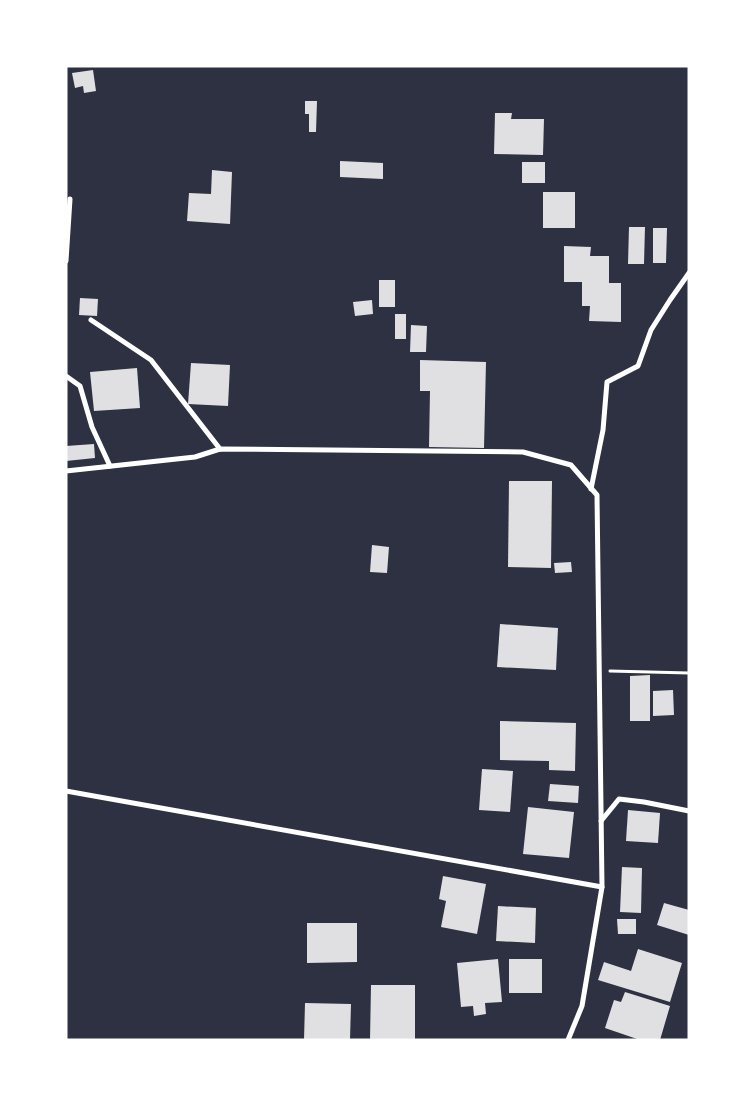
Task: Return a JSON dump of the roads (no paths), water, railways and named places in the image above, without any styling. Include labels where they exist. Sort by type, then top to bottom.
[{"type":"street","points":[[66,261],[70,199]]},
{"type":"street","points":[[591,489],[604,430],[607,382],[638,366],[651,330],[689,273]]},
{"type":"street","points":[[91,320],[151,360],[220,449]]},
{"type":"street","points":[[66,376],[80,386],[92,427],[110,466]]},
{"type":"street","points":[[66,471],[194,457],[220,449],[523,452],[571,465],[597,495],[602,887],[582,1006],[568,1040]]},
{"type":"street","points":[[66,791],[602,887]]},
{"type":"street","points":[[601,821],[619,799],[689,811]]}]
